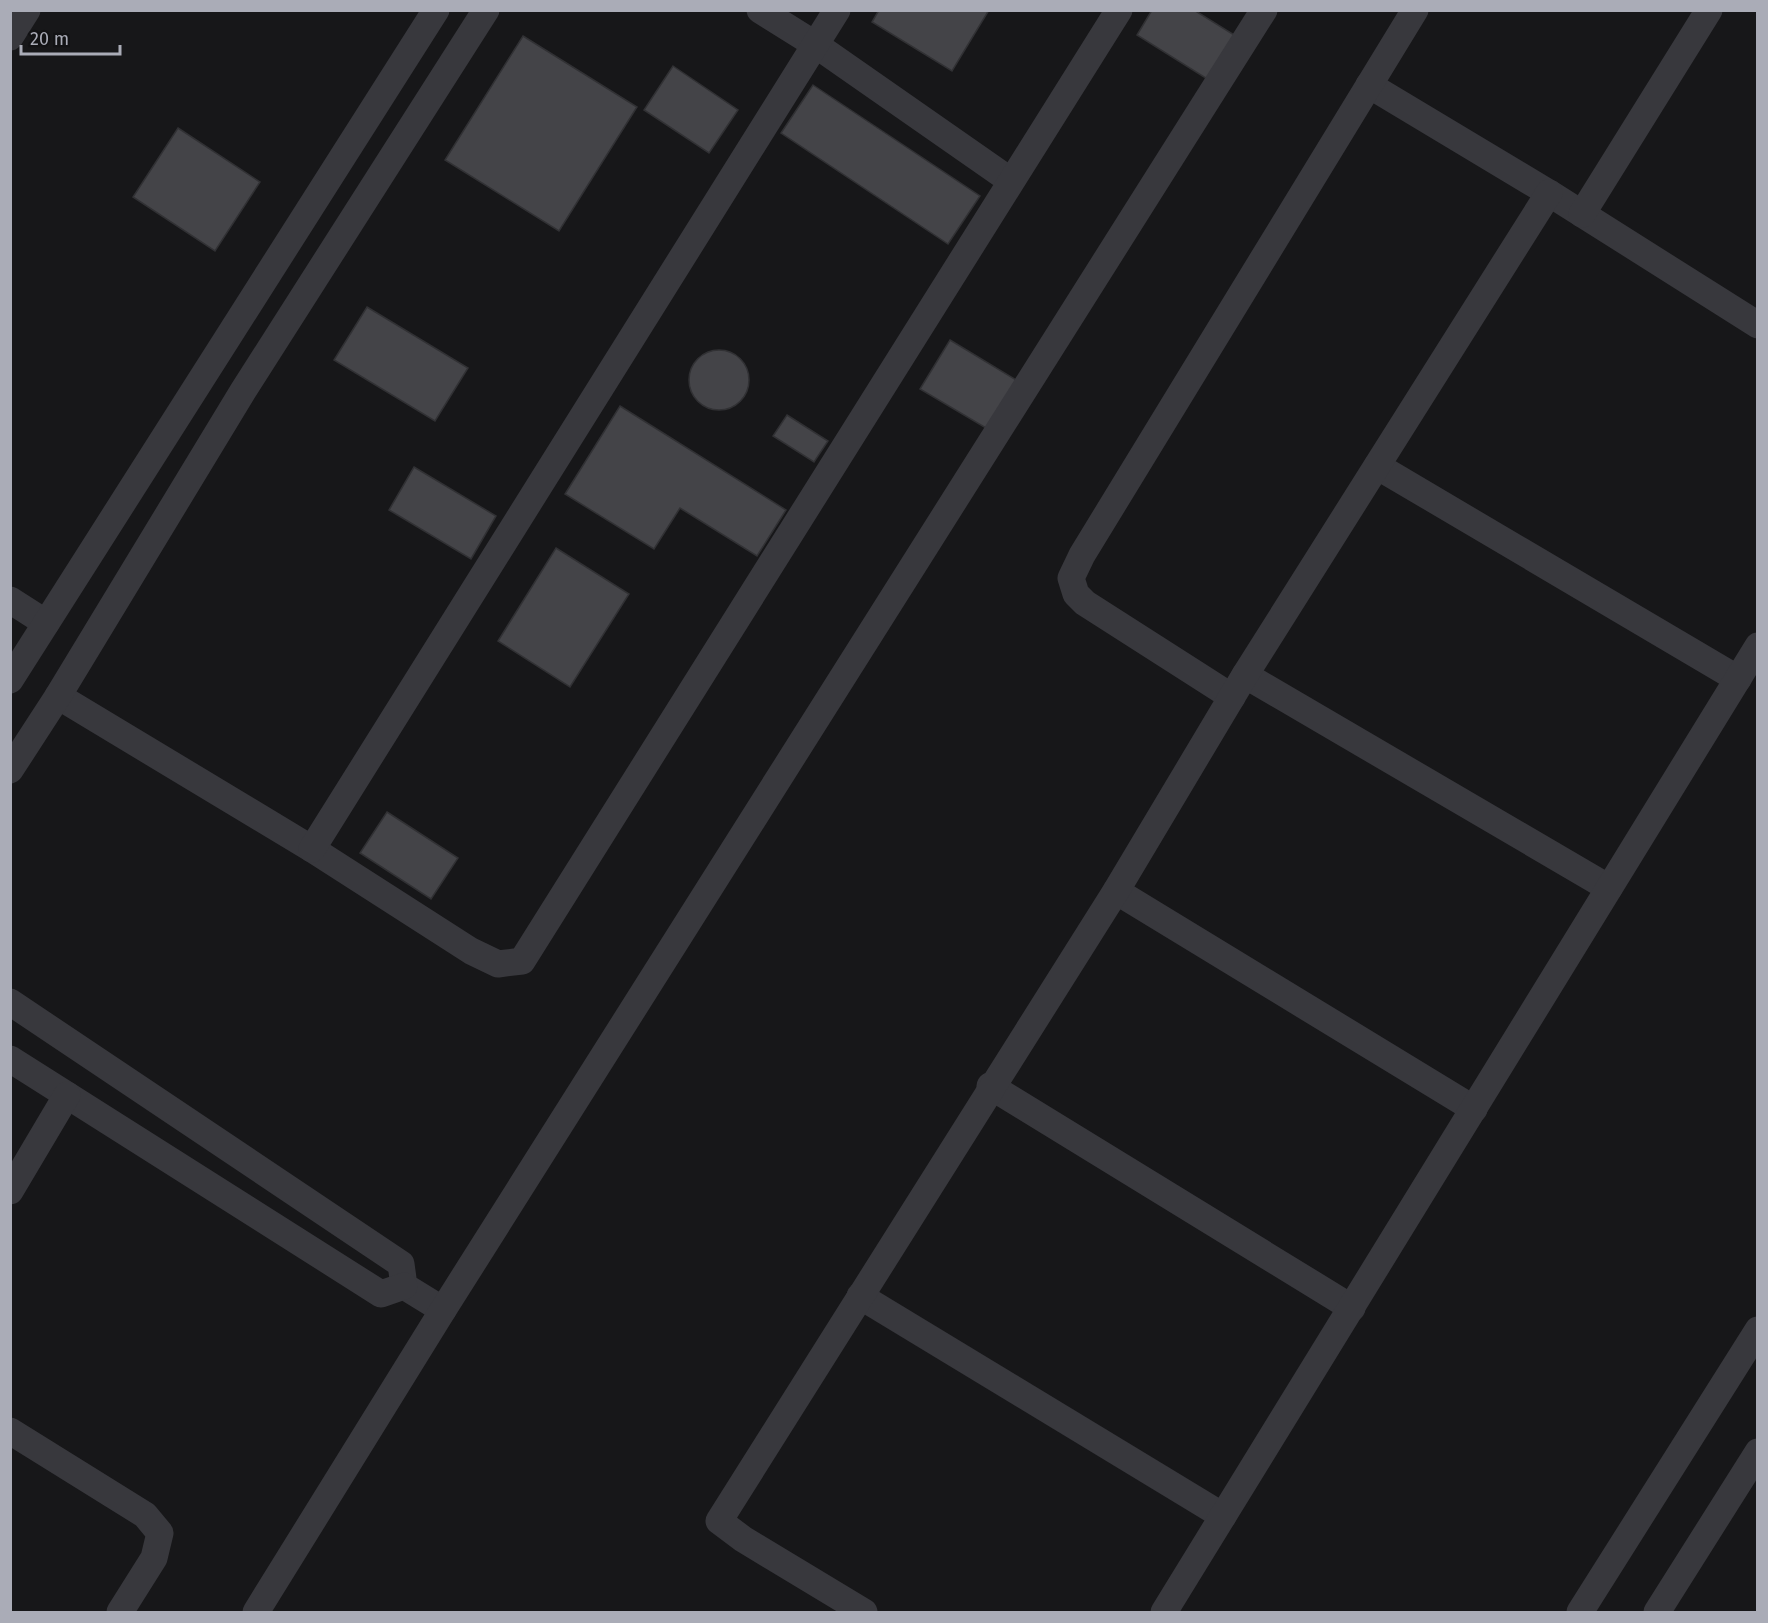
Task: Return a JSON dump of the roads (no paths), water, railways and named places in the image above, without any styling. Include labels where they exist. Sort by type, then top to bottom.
[{"type":"street","points":[[10,37],[27,10]]},
{"type":"street","points":[[10,681],[436,10]]},
{"type":"street","points":[[10,770],[58,696],[243,392],[486,10]]},
{"type":"street","points":[[760,10],[816,45],[1011,181]]},
{"type":"street","points":[[312,849],[837,10]]},
{"type":"street","points":[[58,696],[312,849],[471,951],[498,964],[522,962],[1119,10]]},
{"type":"street","points":[[256,1612],[443,1310],[1264,10]]},
{"type":"street","points":[[1415,10],[1082,555],[1071,578],[1076,594],[1085,603],[1609,888]]},
{"type":"street","points":[[1582,214],[1709,10]]},
{"type":"street","points":[[1369,85],[1549,193],[1758,325]]},
{"type":"street","points":[[864,1612],[743,1539],[719,1521],[990,1086],[1116,891],[1239,686],[1549,193]]},
{"type":"street","points":[[1377,466],[1738,680]]},
{"type":"street","points":[[10,600],[46,623]]},
{"type":"street","points":[[1164,1612],[1758,646]]},
{"type":"street","points":[[1116,891],[1474,1109]]},
{"type":"street","points":[[10,1002],[401,1264],[404,1286]]},
{"type":"street","points":[[10,1059],[381,1294],[404,1286]]},
{"type":"street","points":[[990,1086],[1352,1308]]},
{"type":"street","points":[[10,1191],[67,1095]]},
{"type":"street","points":[[404,1286],[443,1310]]},
{"type":"street","points":[[860,1296],[1223,1516]]},
{"type":"street","points":[[1580,1612],[1758,1330]]},
{"type":"street","points":[[10,1431],[145,1515],[160,1533],[154,1558],[120,1612]]},
{"type":"street","points":[[1657,1612],[1758,1452]]}]
